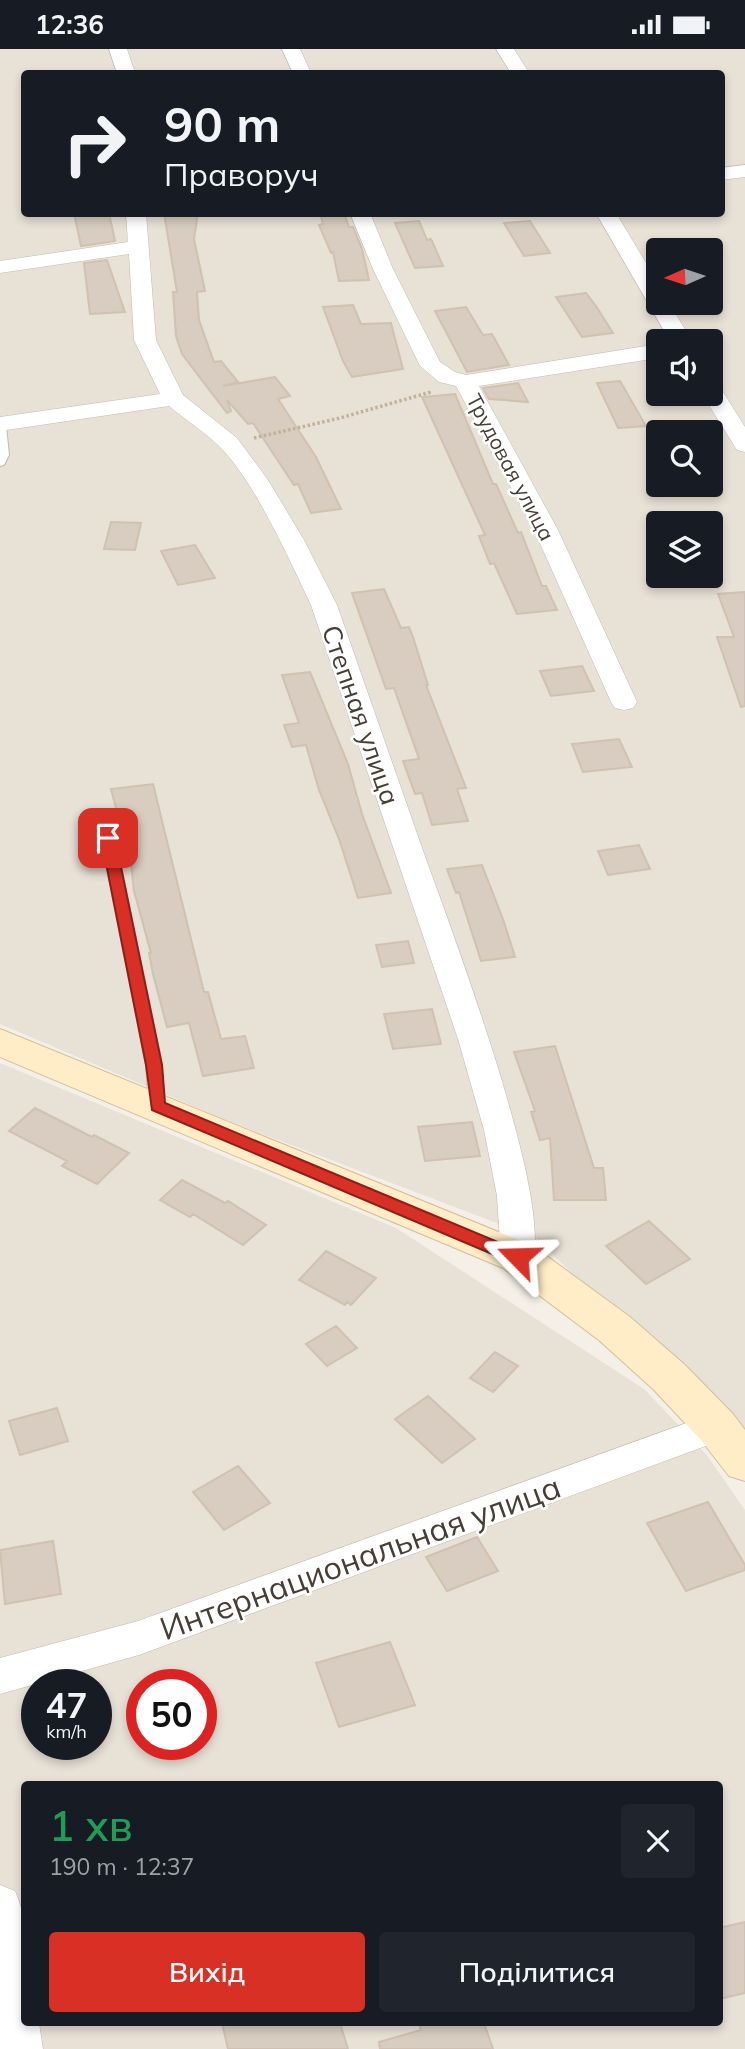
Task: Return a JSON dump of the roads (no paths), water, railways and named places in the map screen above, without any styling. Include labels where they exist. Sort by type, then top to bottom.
[{"type":"main road","points":[[0,1042],[518,1257],[615,1329],[669,1377],[717,1427],[745,1463]]},
{"type":"street","points":[[118,49],[125,70]]},
{"type":"street","points":[[292,49],[301,70]]},
{"type":"street","points":[[506,49],[518,70]]},
{"type":"street","points":[[725,174],[745,171]]},
{"type":"street","name":"Степная улица","points":[[136,217],[145,340],[174,399],[229,443],[256,480],[292,540],[324,605],[474,1039],[500,1130],[511,1183],[518,1257]]},
{"type":"street","name":"Трудовая улица","points":[[362,217],[383,269],[431,366],[447,377],[466,382],[546,530],[624,702]]},
{"type":"street","points":[[608,217],[646,280]]},
{"type":"street","points":[[0,267],[137,247]]},
{"type":"street","points":[[466,382],[646,353]]},
{"type":"street","points":[[0,425],[174,399]]},
{"type":"street","points":[[721,406],[745,445]]},
{"type":"street","name":"Интернациональная улица","points":[[0,1676],[139,1638],[717,1427]]},
{"type":"street","points":[[0,1905],[20,2049]]},
{"type":"lane","points":[[0,425],[3,455],[0,463]]},
{"type":"lane","points":[[108,838],[154,1065],[157,1106]]}]
